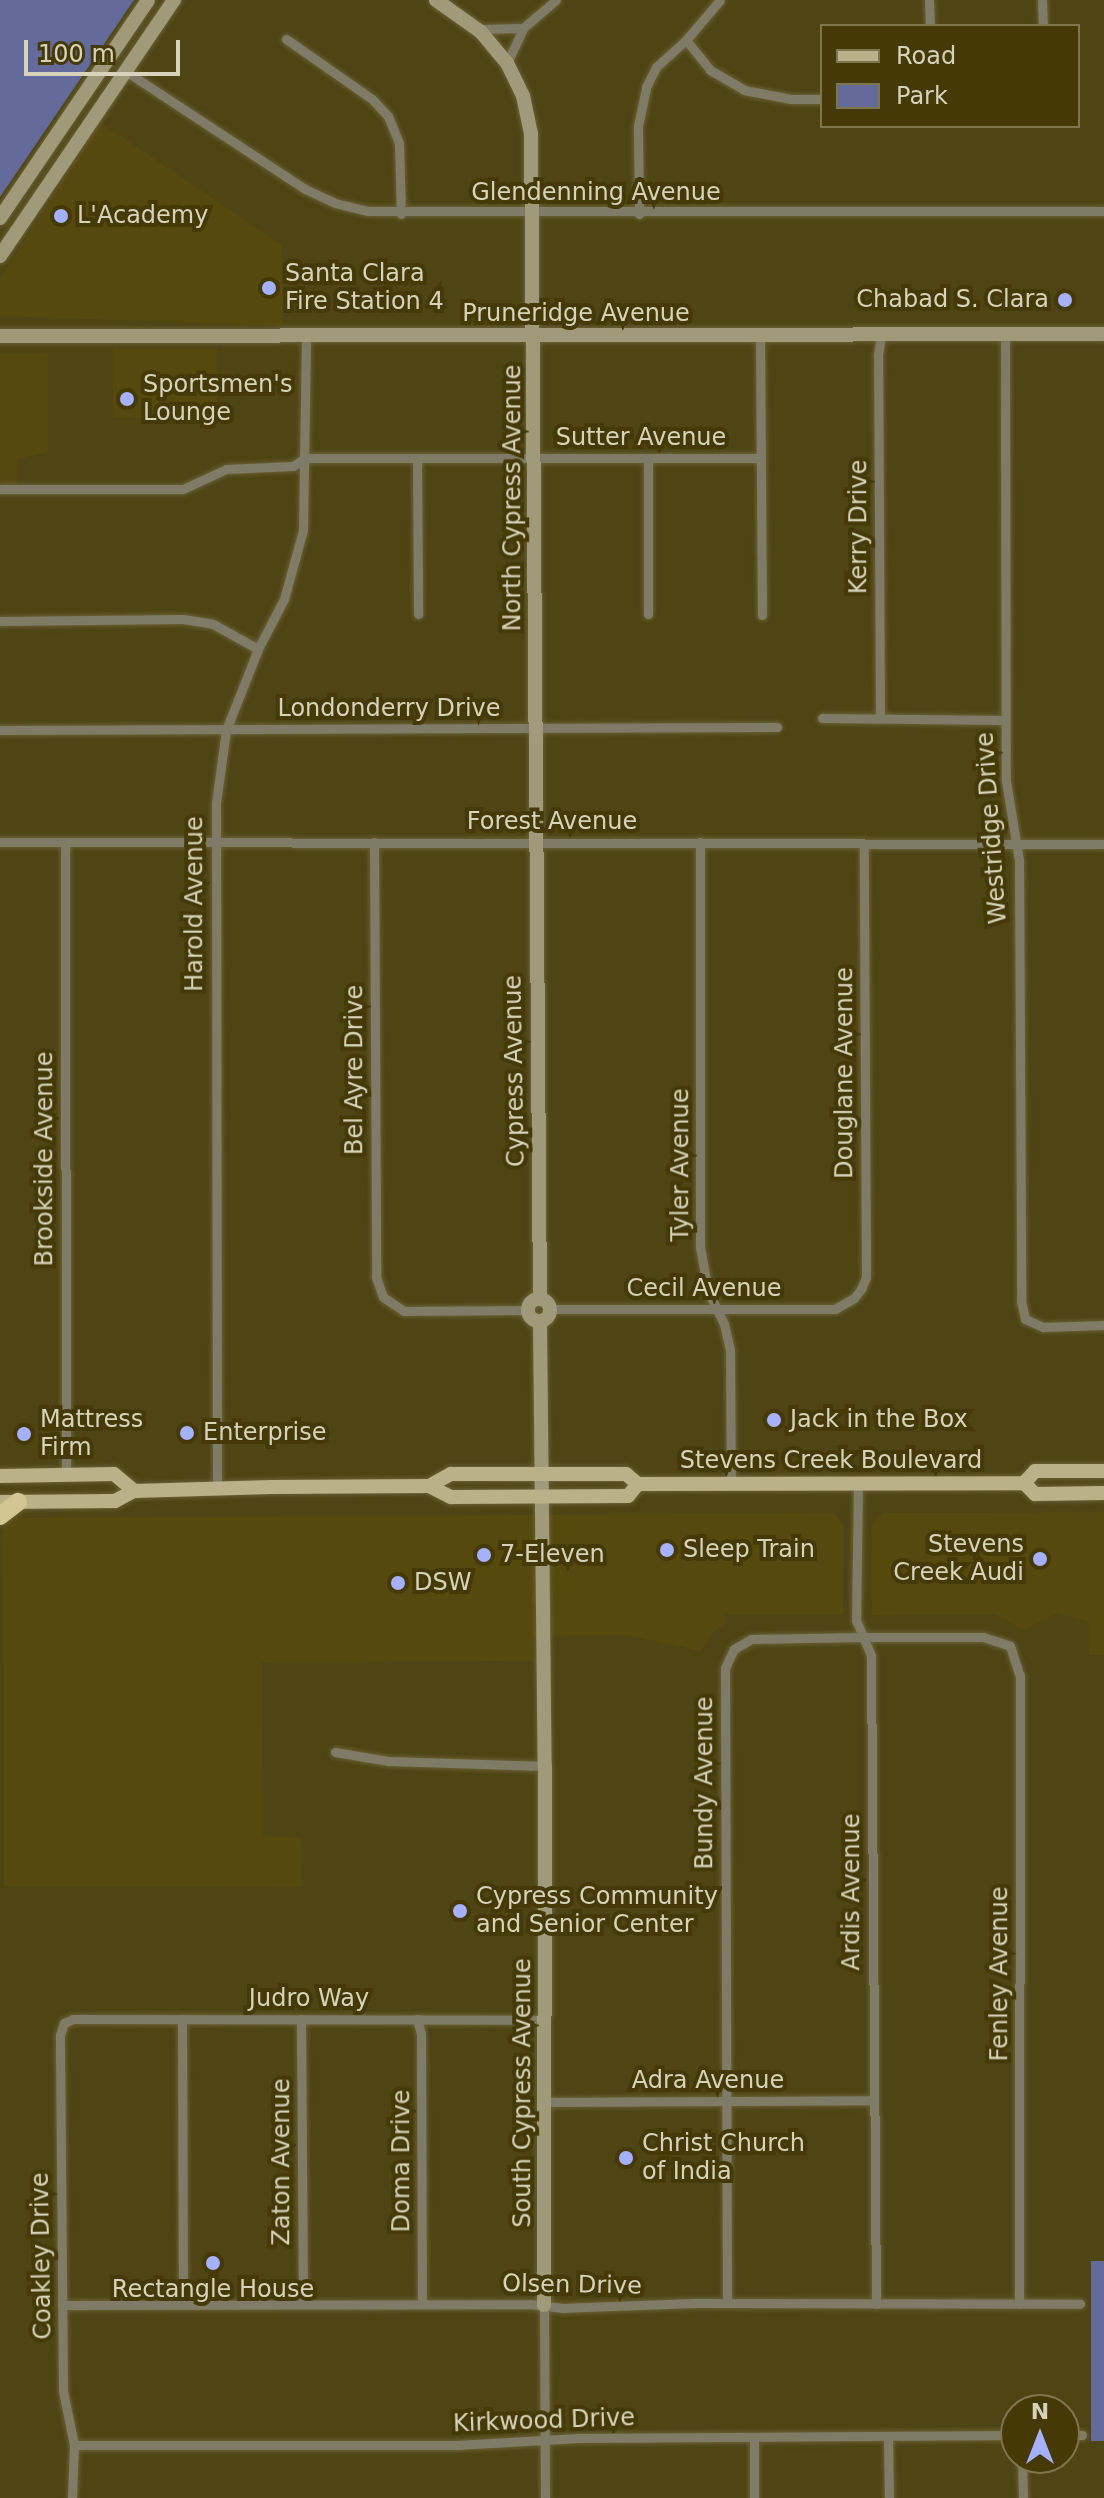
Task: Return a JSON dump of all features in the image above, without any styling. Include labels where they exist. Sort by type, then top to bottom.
[{"type":"highway","points":[[0,1516],[9,1502]]},
{"type":"main road","name":"Stevens Creek Boulevard","points":[[1024,1483],[1035,1471],[1104,1471]]},
{"type":"main road","name":"Stevens Creek Boulevard","points":[[429,1486],[451,1474],[542,1473],[626,1474],[638,1484],[1024,1483],[1035,1494],[1104,1493]]},
{"type":"main road","name":"Stevens Creek Boulevard","points":[[0,1476],[114,1474],[134,1491]]},
{"type":"main road","name":"Stevens Creek Boulevard","points":[[9,1502],[115,1501],[134,1491],[217,1488],[429,1486],[451,1497],[628,1496],[638,1484]]},
{"type":"street","points":[[0,218],[148,0]]},
{"type":"street","points":[[0,256],[174,0]]},
{"type":"street","name":"North Cypress Avenue","points":[[436,0],[477,29],[507,63],[528,113],[533,213],[534,842]]},
{"type":"street","points":[[507,63],[523,28],[556,0]]},
{"type":"street","points":[[639,214],[641,105],[656,67],[686,40],[720,0]]},
{"type":"street","points":[[929,0],[930,24]]},
{"type":"street","points":[[1042,0],[1043,24]]},
{"type":"street","points":[[477,29],[523,28]]},
{"type":"street","points":[[286,39],[372,99],[388,116],[399,143],[401,214]]},
{"type":"street","points":[[686,40],[710,70],[744,90],[791,99],[820,99]]},
{"type":"street","name":"Glendenning Avenue","points":[[127,72],[305,189],[346,206],[401,214],[1104,211]]},
{"type":"street","points":[[0,326],[18,336]]},
{"type":"street","name":"Pruneridge Avenue","points":[[0,336],[1104,334]]},
{"type":"street","points":[[760,335],[762,615]]},
{"type":"street","name":"Kerry Drive","points":[[880,718],[878,355],[881,335]]},
{"type":"street","name":"Westridge Drive","points":[[1005,335],[1006,781],[1019,876],[1021,1301],[1025,1319],[1043,1327],[1104,1325]]},
{"type":"street","name":"Harold Avenue","points":[[217,1488],[214,844],[217,783],[226,730],[258,649],[284,599],[303,530],[306,336]]},
{"type":"street","name":"Sutter Avenue","points":[[0,489],[183,489],[226,469],[293,466],[305,458],[761,458]]},
{"type":"street","points":[[417,458],[418,614]]},
{"type":"street","points":[[648,458],[648,614]]},
{"type":"street","points":[[0,621],[183,619],[213,624],[258,649]]},
{"type":"street","points":[[822,718],[1005,720]]},
{"type":"street","name":"Londonderry Drive","points":[[0,730],[777,727]]},
{"type":"street","name":"Forest Avenue","points":[[0,842],[1104,844]]},
{"type":"street","name":"Brookside Avenue","points":[[65,842],[66,1475]]},
{"type":"street","name":"Bel Ayre Drive","points":[[374,842],[376,1277],[383,1297],[404,1311],[528,1310]]},
{"type":"street","name":"Cypress Avenue","points":[[534,842],[545,1304]]},
{"type":"street","name":"Tyler Avenue","points":[[700,842],[700,1247],[703,1270],[724,1324],[730,1350],[731,1483]]},
{"type":"street","name":"Douglane Avenue","points":[[854,1298],[866,1277],[864,844]]},
{"type":"street","name":"Cecil Avenue","points":[[545,1304],[835,1309],[854,1298]]},
{"type":"street","points":[[530,1303],[545,1304],[549,1316],[540,1322],[533,1320],[528,1310],[530,1303]]},
{"type":"street","points":[[540,1322],[542,1497]]},
{"type":"street","name":"Ardis Avenue","points":[[858,1483],[856,1620],[871,1656],[876,2304]]},
{"type":"street","name":"South Cypress Avenue","points":[[542,1497],[546,2020],[543,2102],[545,2498]]},
{"type":"street","name":"Fenley Avenue","points":[[863,1637],[983,1637],[1010,1646],[1020,1676],[1019,2304]]},
{"type":"street","name":"Bundy Avenue","points":[[727,2303],[725,1674],[734,1649],[758,1638],[863,1637]]},
{"type":"street","points":[[335,1752],[389,1761],[545,1766]]},
{"type":"street","name":"Judro Way","points":[[73,2019],[546,2020]]},
{"type":"street","name":"Coakley Drive","points":[[72,2498],[74,2445],[63,2391],[60,2035],[64,2023],[73,2019]]},
{"type":"street","points":[[182,2019],[183,2303]]},
{"type":"street","name":"Zaton Avenue","points":[[301,2019],[303,2303]]},
{"type":"street","name":"Doma Drive","points":[[417,2019],[421,2034],[422,2304]]},
{"type":"street","name":"Adra Avenue","points":[[543,2102],[873,2100]]},
{"type":"street","name":"Olsen Drive","points":[[62,2305],[303,2303],[647,2307],[727,2303],[1080,2304]]},
{"type":"street","name":"Kirkwood Drive","points":[[74,2445],[457,2445],[546,2439],[1000,2435]]},
{"type":"street","points":[[888,2437],[889,2498]]},
{"type":"street","points":[[754,2438],[754,2498]]},
{"type":"street","points":[[1022,2474],[1023,2498]]},
{"type":"shaded area","points":[[100,122],[282,245],[283,326],[0,316],[0,279]]},
{"type":"shaded area","points":[[113,349],[217,349],[217,417],[113,417]]},
{"type":"shaded area","points":[[48,353],[48,452],[18,459],[17,486],[0,485],[0,354]]},
{"type":"shaded area","points":[[1104,1512],[1104,1655],[1089,1655],[1089,1622],[1057,1613],[1023,1630],[996,1614],[872,1615],[872,1524],[883,1513]]},
{"type":"shaded area","points":[[835,1513],[843,1525],[843,1614],[726,1614],[727,1622],[713,1632],[701,1651],[626,1635],[533,1636],[532,1661],[262,1662],[263,1836],[301,1838],[302,1887],[4,1886],[3,1528],[12,1518]]},
{"type":"green space","points":[[0,0],[134,0],[0,197]]},
{"type":"green space","points":[[1091,2261],[1104,2261],[1104,2441],[1091,2441]]},
{"type":"place","name":"L'Academy","points":[[61,216]]},
{"type":"place","name":"Santa Clara Fire Station 4","points":[[269,288]]},
{"type":"place","name":"Chabad S. Clara","points":[[1065,300]]},
{"type":"place","name":"Sportsmen's Lounge","points":[[127,399]]},
{"type":"place","name":"Jack in the Box","points":[[774,1420]]},
{"type":"place","name":"Enterprise","points":[[187,1433]]},
{"type":"place","name":"Mattress Firm","points":[[24,1434]]},
{"type":"place","name":"Sleep Train","points":[[667,1550]]},
{"type":"place","name":"7-Eleven","points":[[484,1555]]},
{"type":"place","name":"Stevens Creek Audi","points":[[1040,1559]]},
{"type":"place","name":"DSW","points":[[398,1583]]},
{"type":"place","name":"Cypress Community and Senior Center","points":[[460,1911]]},
{"type":"place","name":"Christ Church of India","points":[[626,2158]]},
{"type":"place","name":"Rectangle House","points":[[213,2263]]}]
